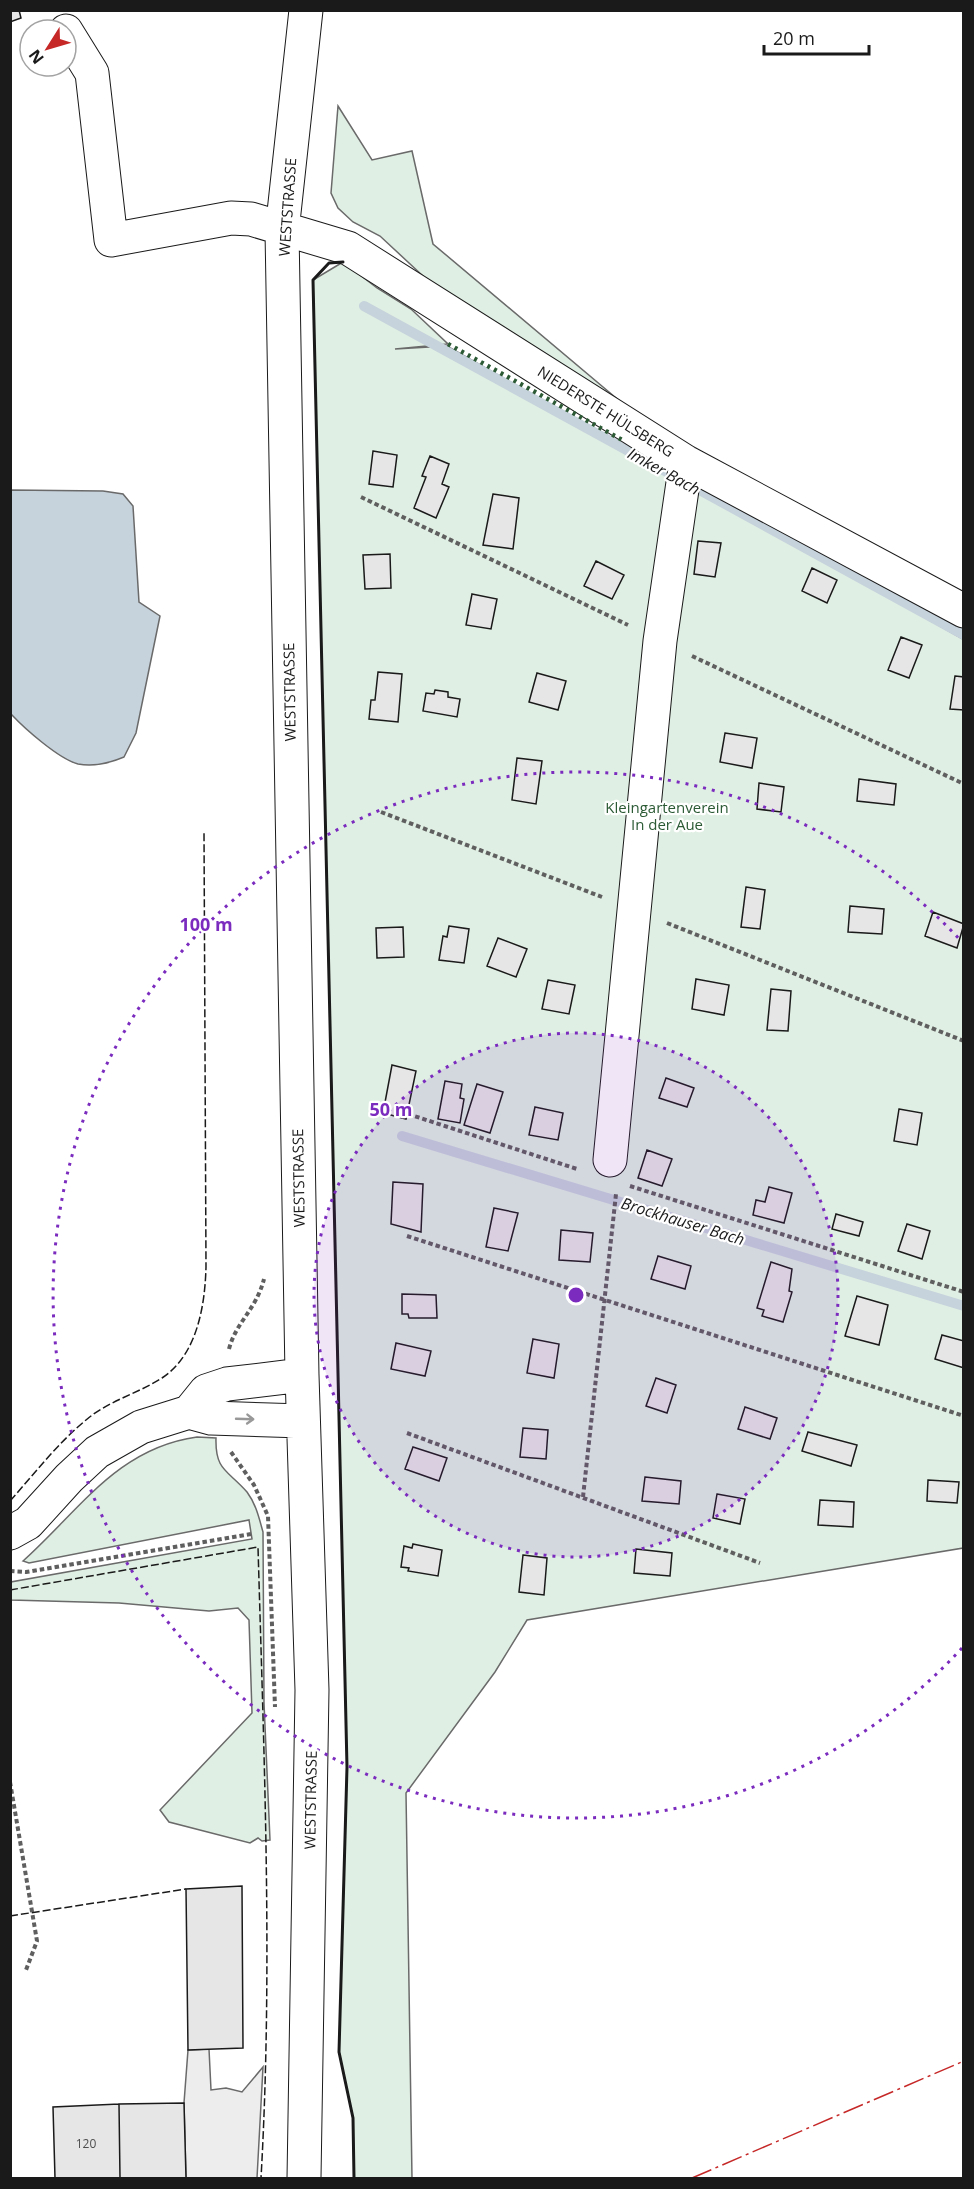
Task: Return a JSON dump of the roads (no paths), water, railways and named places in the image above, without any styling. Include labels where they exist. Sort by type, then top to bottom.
[{"type":"street","name":"WESTSTRASSE","points":[[304,2178],[312,1690],[302,1375],[282,231],[306,10]]},
{"type":"street","name":"NIEDERSTE HÜLSBERG","points":[[78,50],[92,73],[111,240],[231,218],[251,219],[282,231],[320,238],[348,248],[683,477],[963,611]]},
{"type":"street","points":[[608,1172],[660,640],[683,477]]},
{"type":"street","points":[[189,1412],[206,1391],[226,1384],[302,1375]]},
{"type":"street","points":[[10,1533],[28,1523],[69,1478],[113,1441],[141,1427],[189,1412],[212,1418],[303,1421]]},
{"type":"waterway","name":"Imker Bach","points":[[364,306],[964,635]]},
{"type":"waterway","name":"Brockhauser Bach","points":[[402,1136],[964,1306]]},
{"type":"park label","name":"Kleingartenverein In der Aue","points":[[667,816]]}]
